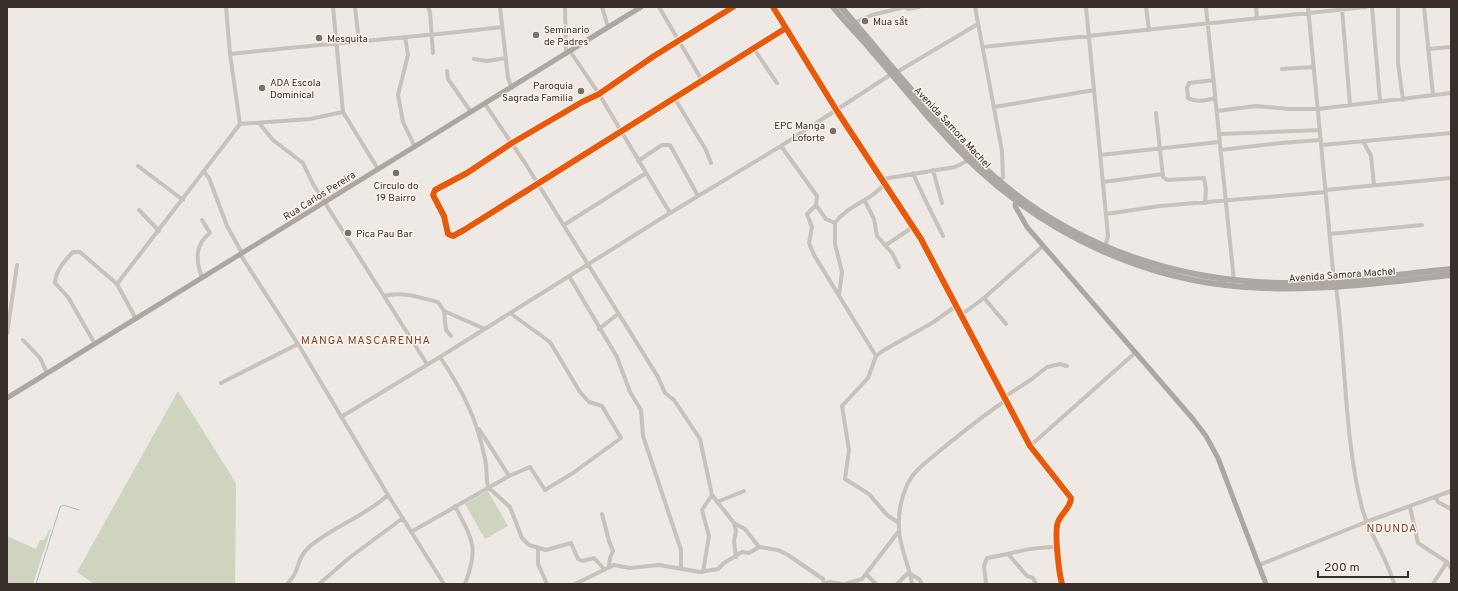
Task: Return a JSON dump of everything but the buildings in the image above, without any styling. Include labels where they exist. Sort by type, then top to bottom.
[{"type":"highway","points":[[829,7],[841,9]]},
{"type":"highway","name":"Avenida Samora Machel","points":[[833,7],[841,9],[848,15],[972,155],[1000,181],[1037,209],[1070,230],[1105,247],[1179,272],[1234,281],[1335,284]]},
{"type":"highway","name":"Avenida Samora Machel","points":[[841,9],[890,75],[969,160],[1016,201],[1084,243],[1151,269],[1198,280],[1245,287],[1297,288],[1404,279],[1412,276]]},
{"type":"highway","points":[[1335,284],[1437,273],[1451,269]]},
{"type":"highway","points":[[1437,273],[1451,275]]},
{"type":"main road","name":"Rua Carlos Pereira","points":[[7,398],[512,88],[641,7]]},
{"type":"main road","points":[[1016,201],[1015,206],[1021,220],[1136,352],[1206,436],[1218,458],[1266,584]]},
{"type":"street","points":[[117,284],[240,124],[230,54],[226,7]]},
{"type":"street","points":[[333,7],[343,112],[378,169]]},
{"type":"street","points":[[355,7],[358,42]]},
{"type":"street","points":[[428,7],[430,12],[430,36],[433,53]]},
{"type":"street","points":[[500,7],[508,78],[512,88]]},
{"type":"street","points":[[565,7],[568,52],[599,94],[670,213]]},
{"type":"street","points":[[602,7],[608,27]]},
{"type":"street","points":[[659,7],[703,82]]},
{"type":"street","points":[[733,7],[654,56],[599,94],[582,102],[512,143],[467,173],[433,191],[440,212],[444,216],[448,234],[453,236],[460,233],[703,82],[786,28]]},
{"type":"street","points":[[774,7],[838,111],[913,227],[961,315],[1004,400],[1030,446],[1071,498],[1069,505],[1057,526],[1056,538],[1062,584]]},
{"type":"street","points":[[854,23],[872,15],[905,7],[908,9],[919,7]]},
{"type":"street","points":[[975,7],[1002,151],[1004,177],[1000,181]]},
{"type":"street","points":[[1086,7],[1108,236],[1105,247]]},
{"type":"street","points":[[1146,7],[1148,30]]},
{"type":"street","points":[[1206,7],[1234,281]]},
{"type":"street","points":[[1256,7],[1257,18]]},
{"type":"street","points":[[1308,7],[1335,284],[1342,329],[1355,474],[1366,522],[1378,545],[1394,584]]},
{"type":"street","points":[[982,47],[1366,7]]},
{"type":"street","points":[[1372,7],[1380,101]]},
{"type":"street","points":[[1398,7],[1398,63],[1402,100]]},
{"type":"street","points":[[1424,7],[1433,95]]},
{"type":"street","points":[[1342,9],[1350,105]]},
{"type":"street","points":[[897,72],[978,24]]},
{"type":"street","points":[[230,54],[405,37],[430,36],[502,27]]},
{"type":"street","points":[[405,37],[408,55],[398,96],[403,122],[415,147]]},
{"type":"street","points":[[1428,49],[1451,47]]},
{"type":"street","points":[[754,49],[777,83]]},
{"type":"street","points":[[474,59],[487,61],[506,58]]},
{"type":"street","points":[[1282,69],[1314,67]]},
{"type":"street","points":[[447,71],[448,79],[471,112]]},
{"type":"street","points":[[341,417],[655,224],[670,213],[838,111],[890,75]]},
{"type":"street","points":[[1214,80],[1189,83],[1187,88],[1188,98],[1191,100],[1200,101],[1215,98]]},
{"type":"street","points":[[994,107],[1094,90]]},
{"type":"street","points":[[1216,110],[1256,106],[1289,109],[1318,109],[1451,93]]},
{"type":"street","points":[[675,99],[706,150],[711,163]]},
{"type":"street","points":[[485,104],[512,143],[564,225],[658,377],[665,393],[674,400],[700,439],[712,495],[734,523],[736,529],[734,541],[736,557]]},
{"type":"street","points":[[240,124],[310,119],[343,112]]},
{"type":"street","points":[[1156,113],[1163,174],[1167,180],[1204,178],[1206,189],[1205,203]]},
{"type":"street","points":[[259,123],[273,140],[303,163],[324,202],[427,364]]},
{"type":"street","points":[[1219,134],[1320,130]]},
{"type":"street","points":[[1322,145],[1451,132]]},
{"type":"street","points":[[1220,150],[1281,142],[1321,140]]},
{"type":"street","points":[[1363,141],[1371,156],[1374,185]]},
{"type":"street","points":[[1100,154],[1219,142]]},
{"type":"street","points":[[638,161],[662,146],[670,145],[698,196]]},
{"type":"street","points":[[781,146],[816,194],[816,205],[807,214],[812,227],[810,243],[816,259],[823,267],[876,356]]},
{"type":"street","points":[[839,295],[842,272],[836,244],[835,223],[841,217],[877,193],[884,181],[913,173],[955,166],[969,160]]},
{"type":"street","points":[[138,166],[182,200]]},
{"type":"street","points":[[933,170],[942,203]]},
{"type":"street","points":[[204,172],[209,178],[229,232],[241,254],[298,344],[388,495],[444,584]]},
{"type":"street","points":[[564,225],[646,173]]},
{"type":"street","points":[[913,173],[925,202],[937,222],[943,236]]},
{"type":"street","points":[[1103,182],[1163,174]]},
{"type":"street","points":[[1106,214],[1160,206],[1205,203],[1451,178]]},
{"type":"street","points":[[865,201],[874,219],[877,236],[882,243],[886,245],[898,262],[899,267]]},
{"type":"street","points":[[816,205],[826,219],[835,223]]},
{"type":"street","points":[[139,210],[159,231]]},
{"type":"street","points":[[202,220],[210,233],[203,238],[197,251],[197,265],[202,278]]},
{"type":"street","points":[[1330,234],[1422,225]]},
{"type":"street","points":[[886,245],[913,227]]},
{"type":"street","points":[[961,315],[984,298],[1043,246]]},
{"type":"street","points":[[95,344],[68,297],[56,285],[56,277],[73,252],[80,252],[117,284],[136,319]]},
{"type":"street","points":[[7,334],[17,265]]},
{"type":"street","points":[[569,276],[617,357],[630,392],[642,410],[644,436],[682,550],[680,568]]},
{"type":"street","points":[[384,296],[395,293],[438,302],[444,311],[446,330],[451,336]]},
{"type":"street","points":[[984,298],[1006,324]]},
{"type":"street","points":[[899,523],[887,515],[869,494],[845,480],[849,450],[842,406],[868,378],[876,356],[932,323],[956,306]]},
{"type":"street","points":[[444,311],[485,329]]},
{"type":"street","points":[[412,532],[488,487],[530,467],[545,490],[573,473],[621,438],[602,406],[589,402],[580,392],[550,342],[510,313]]},
{"type":"street","points":[[600,329],[618,314]]},
{"type":"street","points":[[23,340],[40,358],[47,373]]},
{"type":"street","points":[[221,383],[298,344]]},
{"type":"street","points":[[1030,446],[1136,352]]},
{"type":"street","points":[[440,357],[465,396],[478,428],[486,462],[488,487],[493,494],[510,507],[524,540],[538,549],[552,550],[571,543],[578,559],[583,561],[594,558],[604,569]]},
{"type":"street","points":[[912,584],[908,573],[899,531],[899,523],[905,489],[917,469],[980,418],[1048,367],[1060,364],[1067,366]]},
{"type":"street","points":[[478,428],[509,476]]},
{"type":"street","points":[[717,502],[744,491]]},
{"type":"street","points":[[1259,565],[1366,522],[1451,491]]},
{"type":"street","points":[[287,584],[296,574],[300,558],[308,548],[372,508],[388,495]]},
{"type":"street","points":[[703,572],[709,536],[702,510],[712,495]]},
{"type":"street","points":[[1435,497],[1438,502],[1451,509]]},
{"type":"street","points":[[455,506],[468,530],[473,549],[473,562],[465,584]]},
{"type":"street","points":[[1410,507],[1419,544],[1447,562],[1451,568]]},
{"type":"street","points":[[602,514],[613,551],[609,566]]},
{"type":"street","points":[[319,584],[349,558],[403,518]]},
{"type":"street","points":[[734,523],[745,529],[758,547]]},
{"type":"street","points":[[575,584],[609,566],[619,565],[630,568],[659,564],[703,572],[718,569],[724,563],[742,552],[749,553],[758,547],[778,550],[794,558],[823,579],[823,584],[843,584],[859,580],[866,574],[899,531]]},
{"type":"street","points":[[986,584],[985,560],[1037,547],[1058,547]]},
{"type":"street","points":[[538,549],[538,564],[547,584]]},
{"type":"street","points":[[1009,555],[1027,576],[1033,578],[1036,584]]},
{"type":"street","points":[[1433,584],[1447,562]]},
{"type":"street","points":[[897,584],[908,573]]},
{"type":"street","points":[[908,573],[919,579],[922,584]]},
{"type":"street","points":[[866,574],[876,584]]},
{"type":"street","points":[[587,579],[589,584]]},
{"type":"green space","points":[[178,391],[236,483],[235,584],[94,584],[77,572]]},
{"type":"green space","points":[[488,491],[508,526],[485,539],[465,504]]},
{"type":"green space","points":[[51,529],[33,584],[7,584],[7,536],[36,549],[40,540],[44,540]]},
{"type":"waterway","points":[[36,584],[60,507],[63,505],[79,510]]},
{"type":"cycle path","points":[[733,7],[654,56],[599,94],[582,102],[512,143],[467,173],[435,190],[433,195],[444,216],[448,234],[453,236],[464,230],[786,28]]},
{"type":"cycle path","points":[[773,7],[837,111],[921,239],[1030,446],[1071,498],[1071,502],[1059,519],[1057,527],[1057,553],[1062,584]]},
{"type":"place","name":"Mua sắt","points":[[865,21]]},
{"type":"place","name":"Seminario de Padres","points":[[536,35]]},
{"type":"place","name":"Mesquita","points":[[319,38]]},
{"type":"place","name":"ADA Escola Dominical","points":[[262,88]]},
{"type":"place","name":"Paroquia Sagrada Familia","points":[[581,91]]},
{"type":"place","name":"EPC Manga Loforte","points":[[833,131]]},
{"type":"place","name":"Circulo do 19 Bairro","points":[[396,173]]},
{"type":"place","name":"Pica Pau Bar","points":[[348,233]]},
{"type":"district","name":"MANGA MASCARENHA","points":[[366,340]]},
{"type":"district","name":"NDUNDA","points":[[1392,528]]}]
